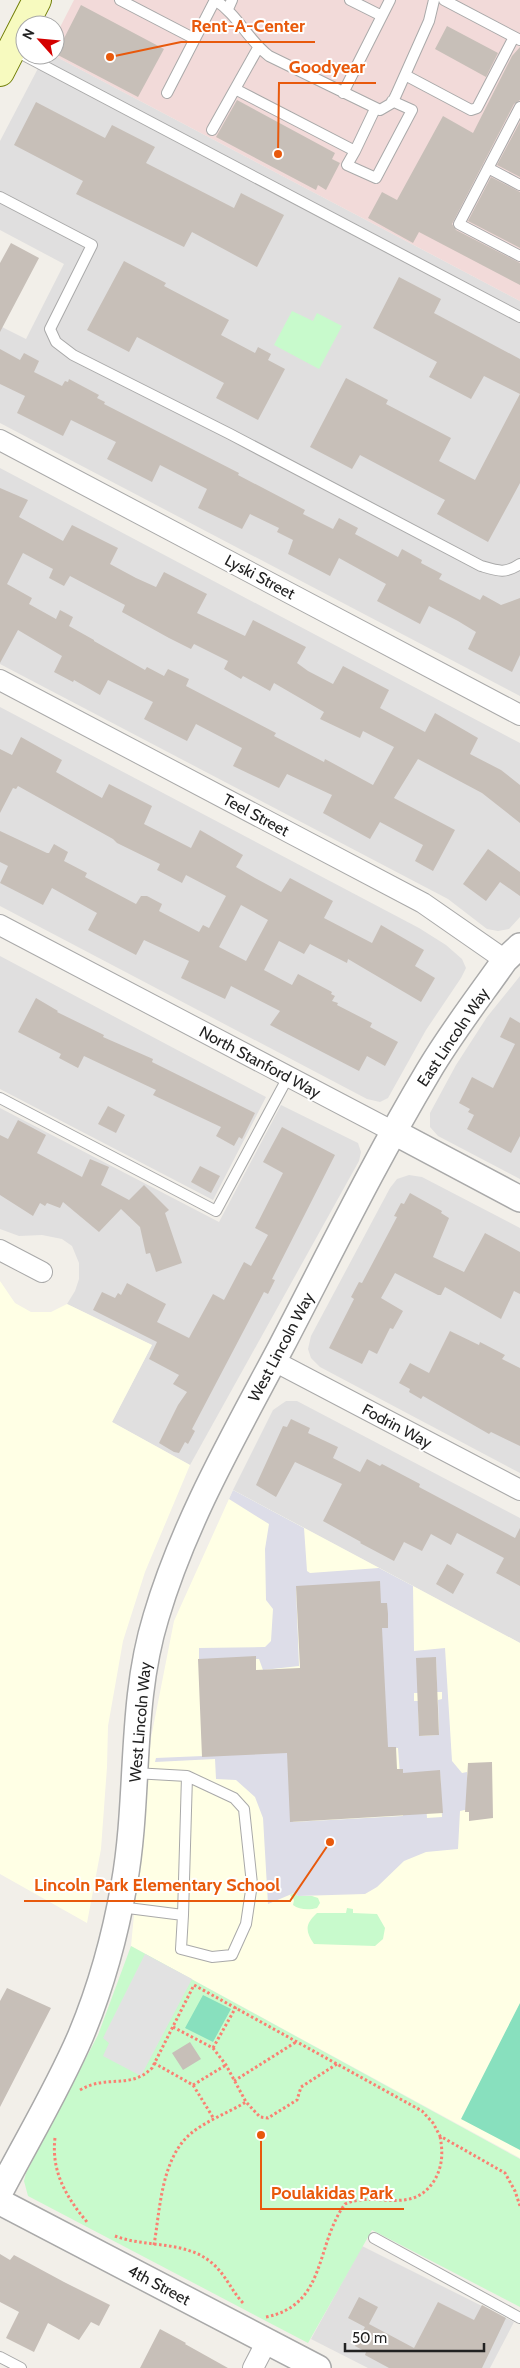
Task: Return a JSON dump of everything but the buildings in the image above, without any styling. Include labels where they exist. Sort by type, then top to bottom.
[{"type":"main road","points":[[6,60],[37,0]]},
{"type":"street","name":"Lyski Street","points":[[0,440],[520,715]]},
{"type":"street","name":"Teel Street","points":[[0,680],[423,903],[512,953]]},
{"type":"street","name":"North Stanford Way","points":[[0,925],[520,1199]]},
{"type":"street","name":"East Lincoln Way","points":[[394,1132],[429,1070],[512,953]]},
{"type":"street","name":"West Lincoln Way","points":[[0,2192],[80,2037],[103,1973],[124,1883],[133,1811],[142,1672],[162,1597],[181,1546],[206,1490],[394,1132]]},
{"type":"street","points":[[0,1250],[42,1272]]},
{"type":"street","name":"Fodrin Way","points":[[274,1361],[520,1490]]},
{"type":"street","name":"4th Street","points":[[0,2202],[318,2368]]},
{"type":"street","points":[[253,2368],[267,2341]]},
{"type":"lane","points":[[121,0],[195,39]]},
{"type":"lane","points":[[167,93],[215,0],[230,5],[258,48],[285,64],[375,108],[385,108],[392,101],[405,76],[429,21],[434,0]]},
{"type":"lane","points":[[350,0],[382,16]]},
{"type":"lane","points":[[343,92],[390,0]]},
{"type":"lane","points":[[405,76],[470,110],[477,108],[517,39],[444,0]]},
{"type":"lane","points":[[212,130],[258,48]]},
{"type":"lane","points":[[6,60],[520,317]]},
{"type":"lane","points":[[235,89],[355,151]]},
{"type":"lane","points":[[375,108],[347,165],[376,178],[412,110],[392,101]]},
{"type":"lane","points":[[520,108],[517,119],[458,224],[520,256]]},
{"type":"lane","points":[[488,168],[520,186]]},
{"type":"lane","points":[[0,197],[92,245],[50,329],[56,342],[73,355],[230,434],[481,566],[496,571],[509,571],[520,564]]},
{"type":"lane","points":[[0,1098],[216,1211],[288,1077]]},
{"type":"lane","points":[[134,1773],[187,1776],[234,1798],[244,1809],[252,1884],[246,1924],[232,1955],[212,1957],[181,1949],[187,1776]]},
{"type":"lane","points":[[119,1907],[183,1915]]},
{"type":"lane","points":[[374,2238],[520,2318]]},
{"type":"lane","points":[[0,2357],[21,2368]]},
{"type":"path","points":[[76,2093],[92,2083],[142,2078],[154,2063],[194,1985],[422,2111],[433,2123],[440,2136],[442,2163],[439,2174],[425,2192],[405,2200],[364,2199],[345,2204],[332,2224],[316,2276],[307,2294],[298,2303],[276,2315],[265,2317],[258,2313]]},
{"type":"path","points":[[214,2048],[236,2007]]},
{"type":"path","points":[[173,2027],[214,2048],[226,2065],[246,2102],[260,2117],[268,2118],[297,2100],[301,2087],[337,2064]]},
{"type":"path","points":[[234,2081],[297,2041]]},
{"type":"path","points":[[154,2063],[193,2084],[214,2119]]},
{"type":"path","points":[[193,2084],[226,2065]]},
{"type":"path","points":[[154,2245],[164,2186],[172,2158],[190,2135],[214,2119],[246,2102]]},
{"type":"path","points":[[56,2133],[55,2164],[60,2182],[76,2208],[89,2224]]},
{"type":"path","points":[[440,2136],[505,2173],[515,2191],[520,2206]]},
{"type":"path","points":[[109,2233],[154,2245],[178,2247],[204,2257],[221,2271],[246,2306]]},
{"type":"shaded area","points":[[74,0],[520,0],[520,301],[65,61],[65,18]]},
{"type":"shaded area","points":[[65,61],[520,301],[520,696],[0,423],[0,326],[26,339],[64,264],[0,230],[0,141],[40,65],[65,65]]},
{"type":"shaded area","points":[[0,468],[520,743],[520,917],[509,929],[498,931],[487,929],[448,899],[0,664]]},
{"type":"shaded area","points":[[0,707],[419,928],[446,945],[462,959],[466,968],[461,978],[426,1030],[388,1098],[380,1102],[367,1099],[0,906]]},
{"type":"shaded area","points":[[0,956],[266,1097],[213,1200],[0,1089]]},
{"type":"shaded area","points":[[520,976],[520,1179],[438,1136],[430,1127],[430,1113],[456,1065],[487,1017]]},
{"type":"shaded area","points":[[281,1105],[358,1143],[361,1152],[359,1161],[190,1465],[112,1422],[152,1345],[67,1304],[75,1291],[79,1279],[79,1263],[72,1246],[62,1239],[42,1235],[19,1236],[0,1229],[0,1108],[219,1222]]},
{"type":"shaded area","points":[[409,1175],[422,1177],[520,1228],[520,1473],[320,1367],[311,1358],[308,1349],[311,1336],[390,1188],[397,1179]]},
{"type":"shaded area","points":[[0,1281],[15,1303],[31,1312],[51,1312],[67,1304],[152,1345],[112,1422],[190,1465],[145,1572],[123,1641],[108,1726],[101,1849],[87,1923],[0,1874]]},
{"type":"shaded area","points":[[286,1401],[297,1401],[520,1518],[520,1643],[233,1490],[273,1410]]},
{"type":"shaded area","points":[[233,1490],[520,1643],[520,2158],[131,1946],[151,1738],[174,1621]]},
{"type":"shaded area","points":[[233,1490],[304,1528],[307,1571],[310,1573],[379,1568],[413,1586],[414,1651],[445,1648],[452,1761],[462,1773],[467,1772],[469,1809],[460,1811],[458,1849],[426,1852],[404,1861],[377,1887],[365,1894],[298,1896],[294,1893],[268,1904],[263,1818],[255,1797],[236,1780],[216,1779],[215,1759],[155,1762],[156,1758],[203,1756],[288,1741],[293,1822],[403,1816],[398,1748],[294,1753],[386,1733],[296,1587],[299,1666],[263,1670],[259,1659],[199,1660],[199,1648],[265,1647],[271,1641],[273,1609],[266,1600],[265,1549],[269,1524],[229,1499]],"holes":[[[436,1657],[437,1692],[442,1692],[442,1699],[438,1700],[439,1735],[419,1736],[418,1701],[414,1701],[414,1693],[418,1693]],[[440,1772],[442,1817],[427,1818],[424,1773]]]},
{"type":"shaded area","points":[[145,1954],[192,1979],[141,2076],[103,2056],[109,2043],[103,2038]]},
{"type":"shaded area","points":[[362,2246],[514,2322],[490,2368],[368,2368],[311,2339]]},
{"type":"green space","points":[[292,311],[313,321],[317,313],[342,326],[319,369],[274,345]]},
{"type":"green space","points":[[294,1893],[298,1896],[318,1898],[320,1903],[314,1909],[298,1908],[293,1905],[294,1900],[290,1895]]},
{"type":"green space","points":[[347,1908],[353,1909],[353,1913],[377,1914],[385,1928],[383,1939],[375,1946],[314,1944],[308,1931],[308,1924],[313,1917],[317,1913],[346,1913]]},
{"type":"green space","points":[[131,1946],[520,2159],[520,2307],[372,2230],[308,2343],[28,2196],[24,2181],[26,2173],[98,2035]]},
{"type":"green space","points":[[203,1995],[231,2009],[213,2042],[185,2028]]},
{"type":"green space","points":[[520,2003],[520,2150],[461,2119]]},
{"type":"place","name":"Rent-A-Center","points":[[110,57]]},
{"type":"place","name":"Goodyear","points":[[278,154]]},
{"type":"place","name":"Lincoln Park Elementary School","points":[[330,1842]]},
{"type":"place","name":"Poulakidas Park","points":[[261,2135]]}]
